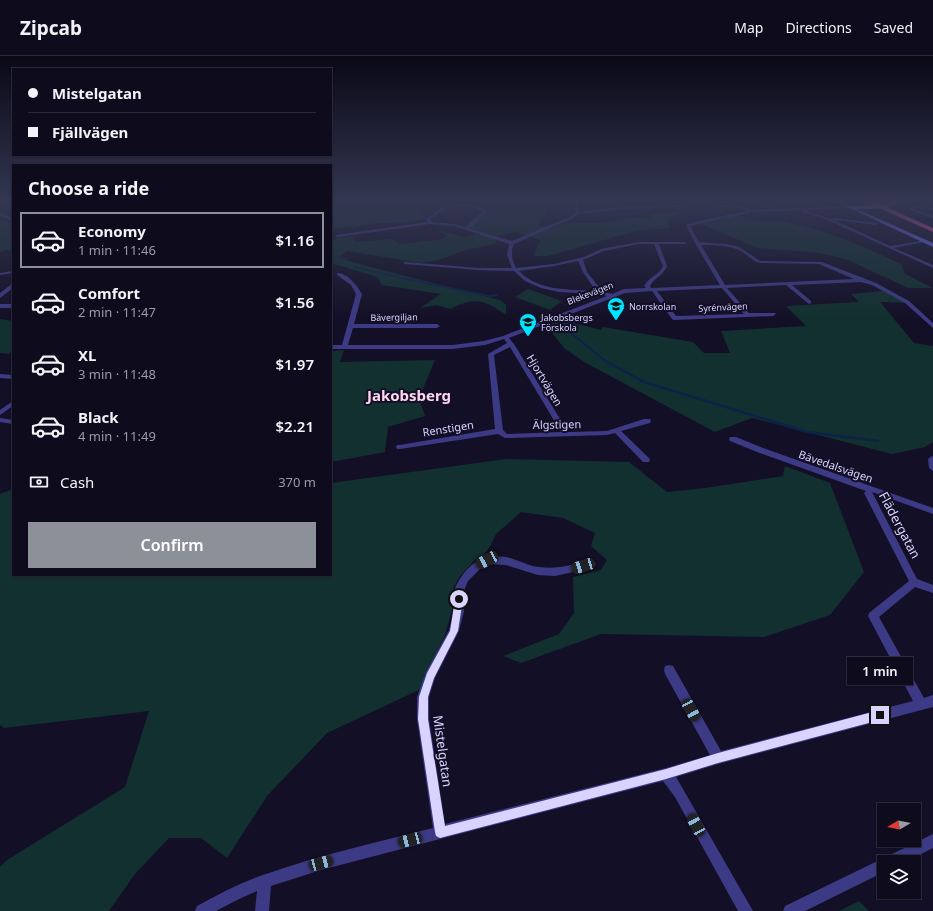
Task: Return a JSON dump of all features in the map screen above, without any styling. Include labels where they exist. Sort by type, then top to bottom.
[{"type":"street","points":[[503,240],[512,243]]},
{"type":"street","points":[[519,240],[512,243],[508,249],[508,256],[514,270],[518,275],[534,283],[552,289],[566,292],[600,292],[610,295]]},
{"type":"street","points":[[695,240],[723,286],[747,314]]},
{"type":"street","points":[[874,240],[933,267]]},
{"type":"street","points":[[920,240],[933,245]]},
{"type":"street","points":[[890,247],[924,242]]},
{"type":"street","points":[[406,263],[478,269],[514,270],[554,265],[580,259],[611,248],[639,243],[684,243]]},
{"type":"street","points":[[651,290],[647,286],[648,283],[662,272],[665,266],[656,243]]},
{"type":"street","points":[[697,243],[721,244],[739,248],[748,253],[754,261],[760,262],[816,262],[874,284],[907,302],[933,326]]},
{"type":"street","points":[[580,259],[585,272],[600,292]]},
{"type":"street","points":[[0,274],[12,272]]},
{"type":"street","points":[[339,274],[353,284],[359,294],[345,347]]},
{"type":"street","name":"Blekevägen","points":[[332,348],[453,347],[484,343],[505,337],[610,295],[624,291],[861,280]]},
{"type":"street","points":[[788,284],[809,302]]},
{"type":"street","points":[[0,296],[12,286]]},
{"type":"street","name":"Syrénvägen","points":[[651,290],[674,318],[773,314]]},
{"type":"street","points":[[0,306],[12,306]]},
{"type":"street","name":"Bävergiljan","points":[[351,326],[437,326]]},
{"type":"street","name":"Hjortvägen","points":[[505,337],[511,344],[566,434]]},
{"type":"street","points":[[500,432],[491,354],[511,344]]},
{"type":"street","points":[[0,376],[12,377]]},
{"type":"street","points":[[0,413],[12,404]]},
{"type":"street","points":[[0,420],[12,422]]},
{"type":"street","name":"Älgstigen","points":[[500,432],[505,436],[608,434],[647,422]]},
{"type":"street","points":[[617,431],[646,460]]},
{"type":"street","name":"Renstigen","points":[[400,447],[500,432]]},
{"type":"street","name":"Bävedalsvägen","points":[[733,439],[760,450],[933,511]]},
{"type":"street","points":[[932,459],[933,468]]},
{"type":"street","name":"Flädergatan","points":[[868,493],[914,582]]},
{"type":"street","name":"Mistelgatan","points":[[440,832],[423,719],[423,697],[430,676],[454,631],[460,588],[465,578],[479,564],[487,560],[502,560],[538,571],[555,572],[591,564]]},
{"type":"street","points":[[202,911],[234,894],[265,881],[321,863],[666,774],[718,758],[927,702],[873,616],[914,582],[933,589]]},
{"type":"street","points":[[669,670],[718,758]]},
{"type":"street","points":[[666,774],[679,793],[746,911]]},
{"type":"street","points":[[904,855],[933,841]]},
{"type":"street","points":[[790,911],[877,868]]},
{"type":"street","points":[[262,911],[265,881]]},
{"type":"green space","points":[[0,240],[12,240],[12,251],[6,250],[0,252]]},
{"type":"green space","points":[[332,240],[354,240],[356,242],[393,240],[400,244],[434,240],[497,240],[496,244],[466,250],[438,260],[421,263],[347,251],[338,258],[500,300],[506,305],[506,315],[485,303],[473,301],[450,309],[437,305],[420,308],[441,294],[382,285],[377,277],[332,264]]},
{"type":"green space","points":[[540,240],[605,240],[548,256],[534,256]]},
{"type":"green space","points":[[739,240],[845,240],[901,264],[905,274],[933,288],[908,288],[846,259],[819,253],[758,248]]},
{"type":"green space","points":[[528,289],[562,301],[550,310],[515,297]]},
{"type":"green space","points":[[883,291],[905,303],[880,302],[914,343],[933,346],[933,442],[925,447],[892,454],[752,418],[715,432],[584,362],[564,348],[553,334],[544,326],[565,319],[601,330],[603,327],[693,342],[704,353],[730,353],[721,331],[806,326],[786,306],[859,302],[851,294]]},
{"type":"green space","points":[[0,319],[12,321],[12,350],[9,354],[0,353]]},
{"type":"green space","points":[[344,350],[340,362],[435,360],[419,398],[425,416],[388,427],[385,452],[332,462],[332,351]]},
{"type":"green space","points":[[506,459],[629,462],[667,492],[705,488],[783,476],[785,466],[830,483],[864,572],[830,615],[764,637],[601,634],[521,663],[503,656],[559,634],[574,613],[573,577],[601,570],[607,560],[591,546],[595,533],[563,518],[521,512],[496,534],[484,555],[474,561],[460,576],[454,587],[452,610],[445,635],[419,690],[327,733],[267,796],[227,858],[201,838],[169,838],[135,874],[109,911],[0,911],[0,867],[7,860],[125,787],[149,711],[4,728],[0,725],[0,494],[12,489],[12,576],[332,576],[332,483]]},
{"type":"green space","points":[[859,901],[869,911],[839,911]]},
{"type":"waterway","points":[[332,256],[347,259]]},
{"type":"waterway","points":[[355,267],[410,280]]},
{"type":"waterway","points":[[406,279],[489,296],[497,295]]},
{"type":"waterway","points":[[560,324],[604,360],[644,382]]},
{"type":"waterway","points":[[644,382],[807,432],[878,441]]},
{"type":"place","name":"Norrskolan","points":[[616,321]]},
{"type":"place","name":"Jakobsbergs Förskola","points":[[528,337]]},
{"type":"district","name":"Jakobsberg","points":[[409,395]]},
{"type":"route","points":[[459,599],[454,631],[430,676],[423,697],[423,719],[440,832],[666,774],[718,758],[880,715]]}]
